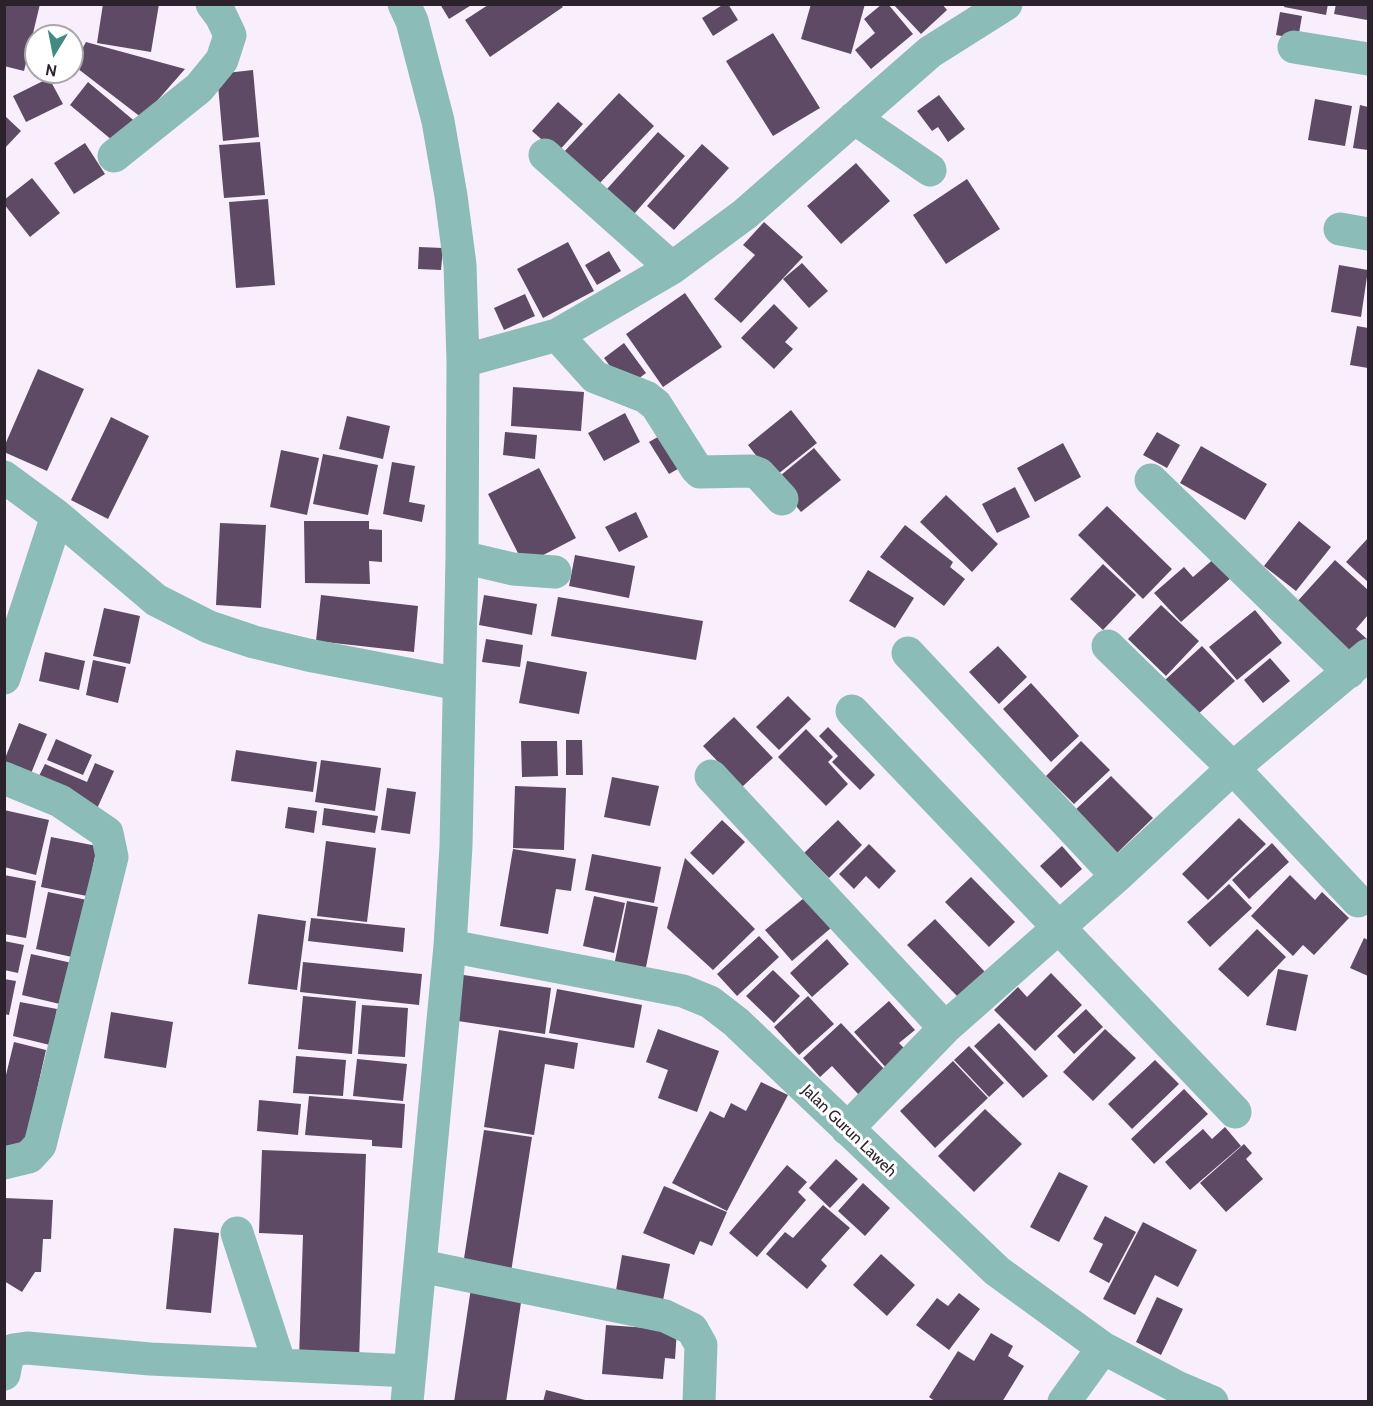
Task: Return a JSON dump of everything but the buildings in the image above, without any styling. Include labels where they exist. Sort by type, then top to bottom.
[{"type":"street","points":[[114,156],[199,87],[222,60],[230,35],[212,4]]},
{"type":"street","points":[[4,1374],[7,1359],[14,1350],[27,1348],[150,1359],[280,1365],[409,1386],[450,946],[456,846],[462,557],[463,361],[460,265],[451,196],[438,122],[412,21],[404,4]]},
{"type":"street","points":[[463,361],[557,335],[672,268],[745,213],[930,52],[1006,4]]},
{"type":"street","points":[[1294,47],[1368,59]]},
{"type":"street","points":[[854,118],[930,170]]},
{"type":"street","points":[[545,155],[672,268]]},
{"type":"street","points":[[557,335],[595,377],[646,396],[656,405],[700,472],[751,471],[759,474],[782,498]]},
{"type":"street","points":[[4,477],[57,516],[156,600],[209,627],[308,656],[459,684]]},
{"type":"street","points":[[848,1129],[945,1028],[1057,926],[1116,876],[1233,768],[1359,664],[1150,480]]},
{"type":"street","points":[[4,678],[57,516]]},
{"type":"street","points":[[462,557],[513,569],[555,572]]},
{"type":"street","points":[[1108,646],[1233,768],[1358,901]]},
{"type":"street","points":[[908,653],[1116,876]]},
{"type":"street","points":[[852,711],[1235,1112]]},
{"type":"street","points":[[711,776],[945,1028]]},
{"type":"street","points":[[4,778],[60,801],[107,833],[112,857],[40,1145],[29,1157],[4,1163]]},
{"type":"street","name":"Jalan Gurun Laweh","points":[[450,946],[683,991],[710,1002],[736,1022],[997,1271],[1103,1348],[1179,1388],[1212,1401]]},
{"type":"street","points":[[237,1233],[280,1365]]},
{"type":"street","points":[[421,1266],[665,1316],[692,1329],[701,1345],[699,1401]]},
{"type":"street","points":[[1064,1401],[1103,1348]]}]
